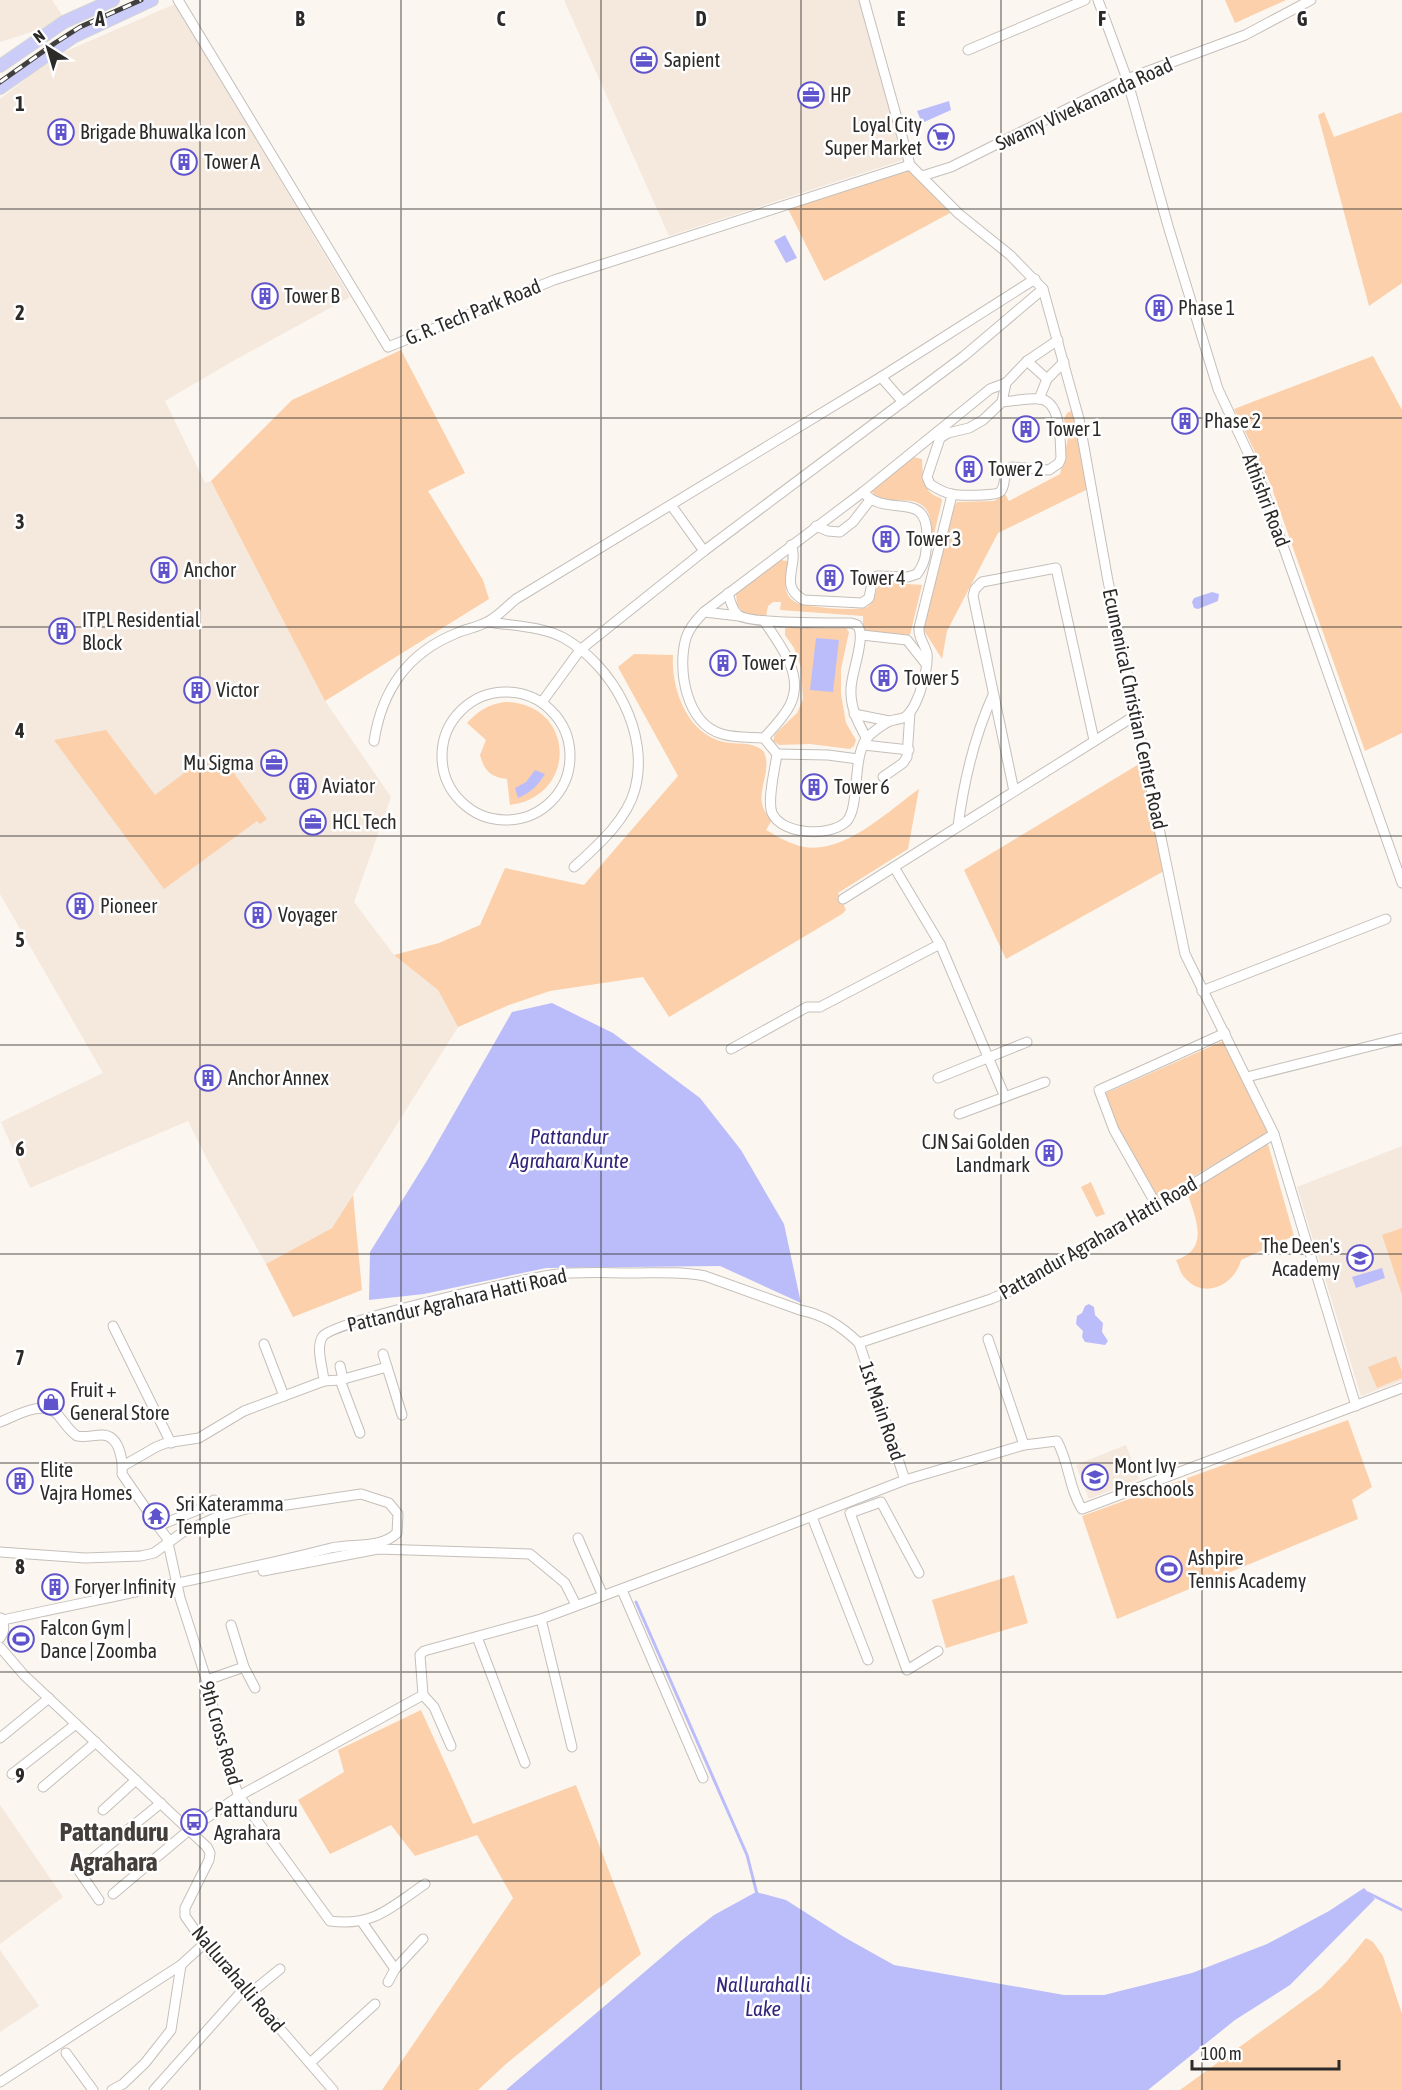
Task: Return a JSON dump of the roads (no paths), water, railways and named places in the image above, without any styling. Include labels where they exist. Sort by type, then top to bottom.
[{"type":"main road","points":[[0,66],[64,21],[112,0]]},
{"type":"main road","points":[[0,88],[73,37],[152,0]]},
{"type":"street","name":"G. R. Tech Park Road","points":[[178,0],[388,346],[554,280],[910,165]]},
{"type":"street","name":"Ecumenical Christian Center Road","points":[[864,0],[910,165],[958,214],[1001,248],[1043,289],[1079,419],[1108,581],[1185,954],[1274,1134],[1356,1406]]},
{"type":"street","points":[[968,50],[1085,0]]},
{"type":"street","name":"Athishri Road","points":[[1098,0],[1127,79],[1168,226],[1218,389],[1257,472],[1399,865],[1402,881]]},
{"type":"street","name":"Swamy Vivekananda Road","points":[[922,177],[951,167],[1127,79],[1245,35],[1311,0]]},
{"type":"street","points":[[374,741],[381,706],[393,683],[410,663],[436,644],[456,633],[489,622],[516,598],[881,377],[1035,279]]},
{"type":"street","points":[[542,702],[580,650],[704,551],[964,356],[1043,289]]},
{"type":"street","points":[[889,721],[866,742],[858,759],[853,804],[848,820],[837,828],[817,832],[801,831],[784,825],[777,820],[770,803],[777,754],[764,738],[722,734],[706,725],[693,708],[684,682],[686,637],[695,622],[728,593],[863,492],[990,389],[1006,383],[1027,361],[1058,339]]},
{"type":"street","points":[[1027,361],[1047,379]]},
{"type":"street","points":[[1039,399],[1047,379],[1064,362]]},
{"type":"street","points":[[881,377],[903,402]]},
{"type":"street","points":[[1002,402],[1039,399],[1050,405],[1057,417],[1061,458],[1059,463],[1049,470],[1012,466],[1006,470],[1002,489],[996,494],[952,495],[935,488],[927,477],[938,441],[944,435],[978,424],[1002,402],[1006,383]]},
{"type":"street","points":[[863,492],[870,500],[878,504],[915,508],[924,517],[927,532],[926,559],[917,574]]},
{"type":"street","points":[[883,777],[903,763],[909,750],[910,712],[922,687],[927,654],[919,628],[952,495]]},
{"type":"street","points":[[816,526],[828,531],[840,532],[846,529],[870,500]]},
{"type":"street","points":[[671,505],[704,551]]},
{"type":"street","points":[[791,545],[793,550],[790,579],[792,589],[797,597],[804,600],[862,603],[869,598],[873,578],[878,576],[908,577],[917,574],[931,578]]},
{"type":"street","points":[[1014,791],[973,596],[975,589],[982,582],[1056,568],[1094,740]]},
{"type":"street","points":[[728,593],[735,612],[740,616]]},
{"type":"street","points":[[705,612],[764,621],[851,623],[860,628],[862,635],[850,690],[854,714],[866,742]]},
{"type":"street","points":[[764,621],[787,656],[796,682],[791,705],[764,738]]},
{"type":"street","points":[[489,622],[544,631],[563,638],[597,662],[610,679],[630,720],[638,762],[635,790],[622,816],[591,852],[574,867]]},
{"type":"street","points":[[862,635],[907,640],[926,664]]},
{"type":"street","points":[[503,692],[523,694],[542,702],[556,716],[566,733],[570,752],[568,771],[560,789],[547,804],[531,814],[512,819],[492,818],[474,811],[458,798],[447,781],[442,761],[443,741],[451,722],[465,706],[483,696],[503,692]]},
{"type":"street","points":[[957,826],[967,768],[981,722],[993,695]]},
{"type":"street","points":[[854,714],[889,721],[898,720],[910,712]]},
{"type":"street","points":[[843,899],[1136,715]]},
{"type":"street","points":[[866,742],[909,750]]},
{"type":"street","points":[[777,754],[828,755],[858,759]]},
{"type":"street","points":[[894,867],[940,944],[1005,1097]]},
{"type":"street","points":[[1202,991],[1386,920]]},
{"type":"street","points":[[731,1049],[807,1007],[820,1007],[940,944]]},
{"type":"street","points":[[1157,1206],[1114,1130],[1099,1090],[1225,1033]]},
{"type":"street","points":[[1247,1077],[1402,1038]]},
{"type":"street","points":[[938,1078],[1027,1042]]},
{"type":"street","points":[[959,1114],[1045,1082]]},
{"type":"street","name":"Pattandur Agrahara Hatti Road","points":[[324,1381],[319,1345],[325,1334],[335,1328],[398,1309],[549,1275],[581,1272],[662,1272],[705,1276],[826,1317],[858,1343],[983,1302],[1012,1290],[1157,1206],[1274,1134]]},
{"type":"street","points":[[113,1326],[171,1443]]},
{"type":"street","points":[[988,1339],[1024,1445]]},
{"type":"street","name":"1st Main Road","points":[[858,1343],[905,1480]]},
{"type":"street","points":[[264,1344],[284,1395]]},
{"type":"street","points":[[383,1354],[402,1414]]},
{"type":"street","points":[[339,1366],[360,1433]]},
{"type":"street","points":[[0,1422],[31,1410],[50,1409],[77,1436],[104,1435],[112,1438],[118,1446],[123,1466],[145,1452],[171,1443],[206,1436],[235,1415],[284,1395],[324,1381],[342,1379],[387,1367]]},
{"type":"street","points":[[451,1746],[434,1707],[423,1695],[420,1655],[424,1651],[541,1619],[622,1590],[905,1480],[1024,1445],[1057,1441],[1063,1453],[1077,1501],[1082,1509],[1402,1388]]},
{"type":"street","name":"9th Cross Road","points":[[123,1466],[122,1474],[169,1543],[180,1598],[207,1680],[226,1762],[239,1796],[330,1921],[362,1922],[376,1917],[425,1884]]},
{"type":"street","points":[[0,1552],[85,1557],[141,1556],[154,1553],[183,1532],[218,1517],[250,1508],[273,1507],[361,1494],[389,1503],[398,1514],[397,1533],[385,1542],[343,1545],[177,1583],[1,1618],[4,1623],[3,1634],[0,1638]]},
{"type":"street","points":[[862,1497],[866,1508]]},
{"type":"street","points":[[158,1526],[205,1507],[214,1500]]},
{"type":"street","points":[[919,1573],[881,1502],[850,1513],[908,1670],[938,1651]]},
{"type":"street","points":[[812,1517],[868,1660]]},
{"type":"street","points":[[578,1538],[603,1596]]},
{"type":"street","points":[[263,1571],[378,1549],[530,1554],[564,1583],[576,1605]]},
{"type":"street","points":[[622,1590],[703,1778]]},
{"type":"street","points":[[541,1619],[573,1747]]},
{"type":"street","points":[[231,1625],[244,1666],[255,1688]]},
{"type":"street","points":[[477,1637],[525,1763]]},
{"type":"street","points":[[0,1647],[24,1675],[189,1830]]},
{"type":"street","points":[[207,1680],[244,1666]]},
{"type":"street","points":[[113,1894],[189,1830],[239,1796],[423,1695]]},
{"type":"street","points":[[0,1738],[49,1698]]},
{"type":"street","points":[[12,1774],[76,1724]]},
{"type":"street","points":[[43,1787],[96,1742]]},
{"type":"street","points":[[103,1810],[136,1780]]},
{"type":"street","points":[[99,1900],[79,1871],[160,1803]]},
{"type":"street","name":"Nallurahalli Road","points":[[189,1830],[210,1853],[185,1908],[185,1916],[213,1956],[333,2090]]},
{"type":"street","points":[[362,1922],[395,1969]]},
{"type":"street","points":[[388,1982],[395,1969],[423,1939]]},
{"type":"street","points":[[0,2082],[181,1965],[205,1943]]},
{"type":"street","points":[[112,2090],[123,2084],[145,2062],[171,2030],[181,1965]]},
{"type":"street","points":[[153,2090],[246,1992],[280,1969]]},
{"type":"street","points":[[310,2063],[375,2004]]},
{"type":"street","points":[[66,2053],[93,2090]]},
{"type":"water","points":[[949,101],[951,110],[922,123],[917,111]]},
{"type":"water","points":[[785,235],[797,258],[786,263],[774,241]]},
{"type":"water","points":[[1212,592],[1219,594],[1218,601],[1198,609],[1194,608],[1192,602],[1194,598]]},
{"type":"water","points":[[816,638],[839,640],[833,692],[810,690]]},
{"type":"water","points":[[535,770],[545,774],[533,789],[518,798],[515,788],[526,782]]},
{"type":"water","name":"Pattandur Agrahara Kunte","points":[[552,1003],[613,1033],[700,1098],[741,1150],[784,1224],[801,1303],[720,1266],[546,1268],[424,1294],[369,1300],[370,1252],[428,1159],[512,1012]]},
{"type":"water","points":[[1382,1268],[1385,1278],[1356,1288],[1352,1277]]},
{"type":"water","points":[[1089,1304],[1094,1307],[1095,1315],[1103,1323],[1102,1332],[1108,1341],[1105,1345],[1085,1342],[1082,1337],[1083,1331],[1076,1324],[1077,1316]]},
{"type":"water","name":"Nallurahalli Lake","points":[[1364,1888],[1375,1899],[1290,1985],[1235,2020],[1148,2090],[506,2090],[682,1940],[714,1915],[756,1892],[786,1900],[894,1965],[1064,1995],[1104,1995],[1192,1973],[1267,1944],[1329,1911]]},
{"type":"waterway","points":[[636,1602],[747,1855],[757,1894]]},
{"type":"waterway","points":[[1368,1893],[1402,1910]]},
{"type":"railway","points":[[0,82],[80,27],[141,0]]},
{"type":"place","name":"Sapient","points":[[644,60]]},
{"type":"place","name":"HP","points":[[811,95]]},
{"type":"place","name":"Brigade Bhuwalka Icon","points":[[61,132]]},
{"type":"place","name":"Loyal City Super Market","points":[[941,137]]},
{"type":"place","name":"Tower A","points":[[184,162]]},
{"type":"place","name":"Tower B","points":[[265,296]]},
{"type":"place","name":"Phase 1","points":[[1159,308]]},
{"type":"place","name":"Phase 2","points":[[1185,421]]},
{"type":"place","name":"Tower 1","points":[[1026,429]]},
{"type":"place","name":"Tower 2","points":[[969,469]]},
{"type":"place","name":"Tower 3","points":[[886,539]]},
{"type":"place","name":"Anchor","points":[[164,570]]},
{"type":"place","name":"Tower 4","points":[[830,578]]},
{"type":"place","name":"ITPL Residential Block","points":[[62,631]]},
{"type":"place","name":"Tower 7","points":[[723,663]]},
{"type":"place","name":"Tower 5","points":[[884,678]]},
{"type":"place","name":"Victor","points":[[197,690]]},
{"type":"place","name":"Mu Sigma","points":[[274,763]]},
{"type":"place","name":"Aviator","points":[[303,786]]},
{"type":"place","name":"Tower 6","points":[[814,787]]},
{"type":"place","name":"HCL Tech","points":[[313,822]]},
{"type":"place","name":"Pioneer","points":[[80,906]]},
{"type":"place","name":"Voyager","points":[[258,915]]},
{"type":"place","name":"Anchor Annex","points":[[208,1078]]},
{"type":"place","name":"CJN Sai Golden Landmark","points":[[1049,1153]]},
{"type":"place","name":"The Deen's Academy","points":[[1360,1258]]},
{"type":"place","name":"Fruit + General Store","points":[[51,1402]]},
{"type":"place","name":"Mont Ivy Preschools","points":[[1095,1477]]},
{"type":"place","name":"Elite Vajra Homes","points":[[20,1481]]},
{"type":"place","name":"Sri Kateramma Temple","points":[[156,1516]]},
{"type":"place","name":"Ashpire Tennis Academy","points":[[1169,1569]]},
{"type":"place","name":"Foryer Infinity","points":[[55,1587]]},
{"type":"place","name":"Falcon Gym | Dance | Zoomba","points":[[21,1639]]},
{"type":"place","name":"Pattanduru Agrahara","points":[[194,1822]]},
{"type":"district","name":"Pattanduru Agrahara","points":[[114,1846]]}]
